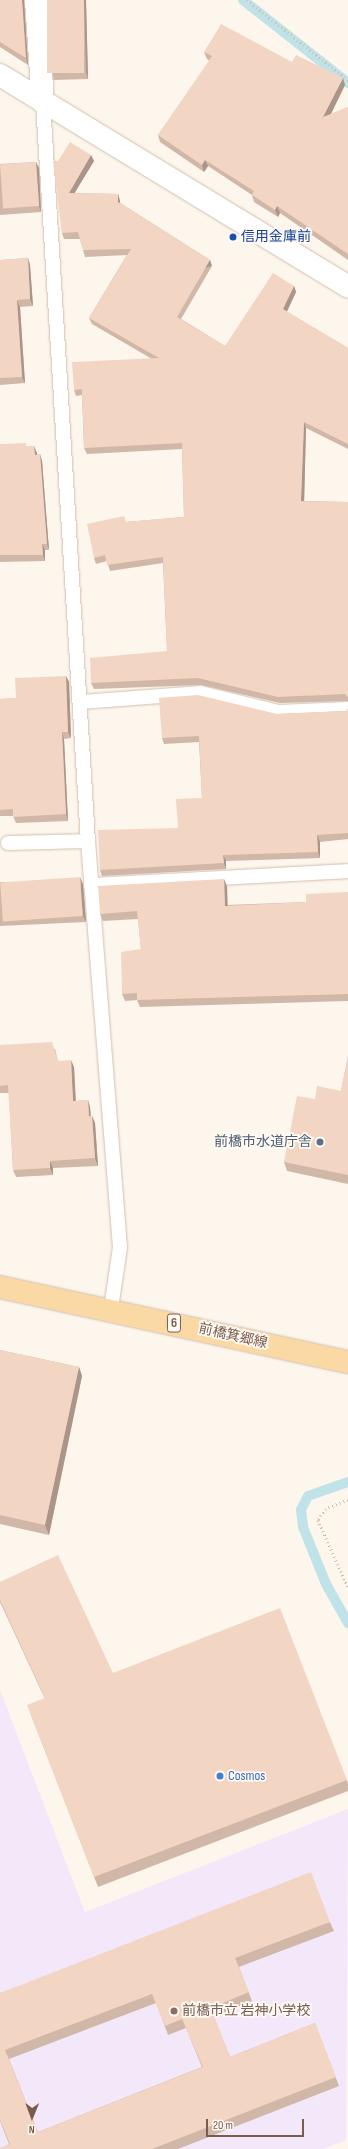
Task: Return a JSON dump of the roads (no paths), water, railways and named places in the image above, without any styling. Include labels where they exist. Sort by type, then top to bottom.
[{"type":"main road","name":"前橋箕郷線","points":[[0,1287],[111,1309],[348,1362]]},
{"type":"street","points":[[36,0],[43,102]]},
{"type":"street","points":[[0,75],[348,287]]},
{"type":"lane","points":[[43,102],[81,702],[88,841],[120,1247],[111,1309]]},
{"type":"lane","points":[[81,702],[201,693],[280,712],[348,709]]},
{"type":"lane","points":[[8,842],[88,841]]},
{"type":"lane","points":[[92,885],[348,871]]},
{"type":"waterway","points":[[243,0],[348,83]]},
{"type":"waterway","points":[[348,1482],[308,1496],[301,1510],[303,1527],[326,1584],[348,1623]]},
{"type":"place","name":"信用金庫前","points":[[233,237]]},
{"type":"place","name":"前橋市水道庁舎","points":[[320,1142]]},
{"type":"place","name":"Cosmos","points":[[220,1776]]},
{"type":"place","name":"前橋市立 岩神小学校","points":[[174,2011]]}]
